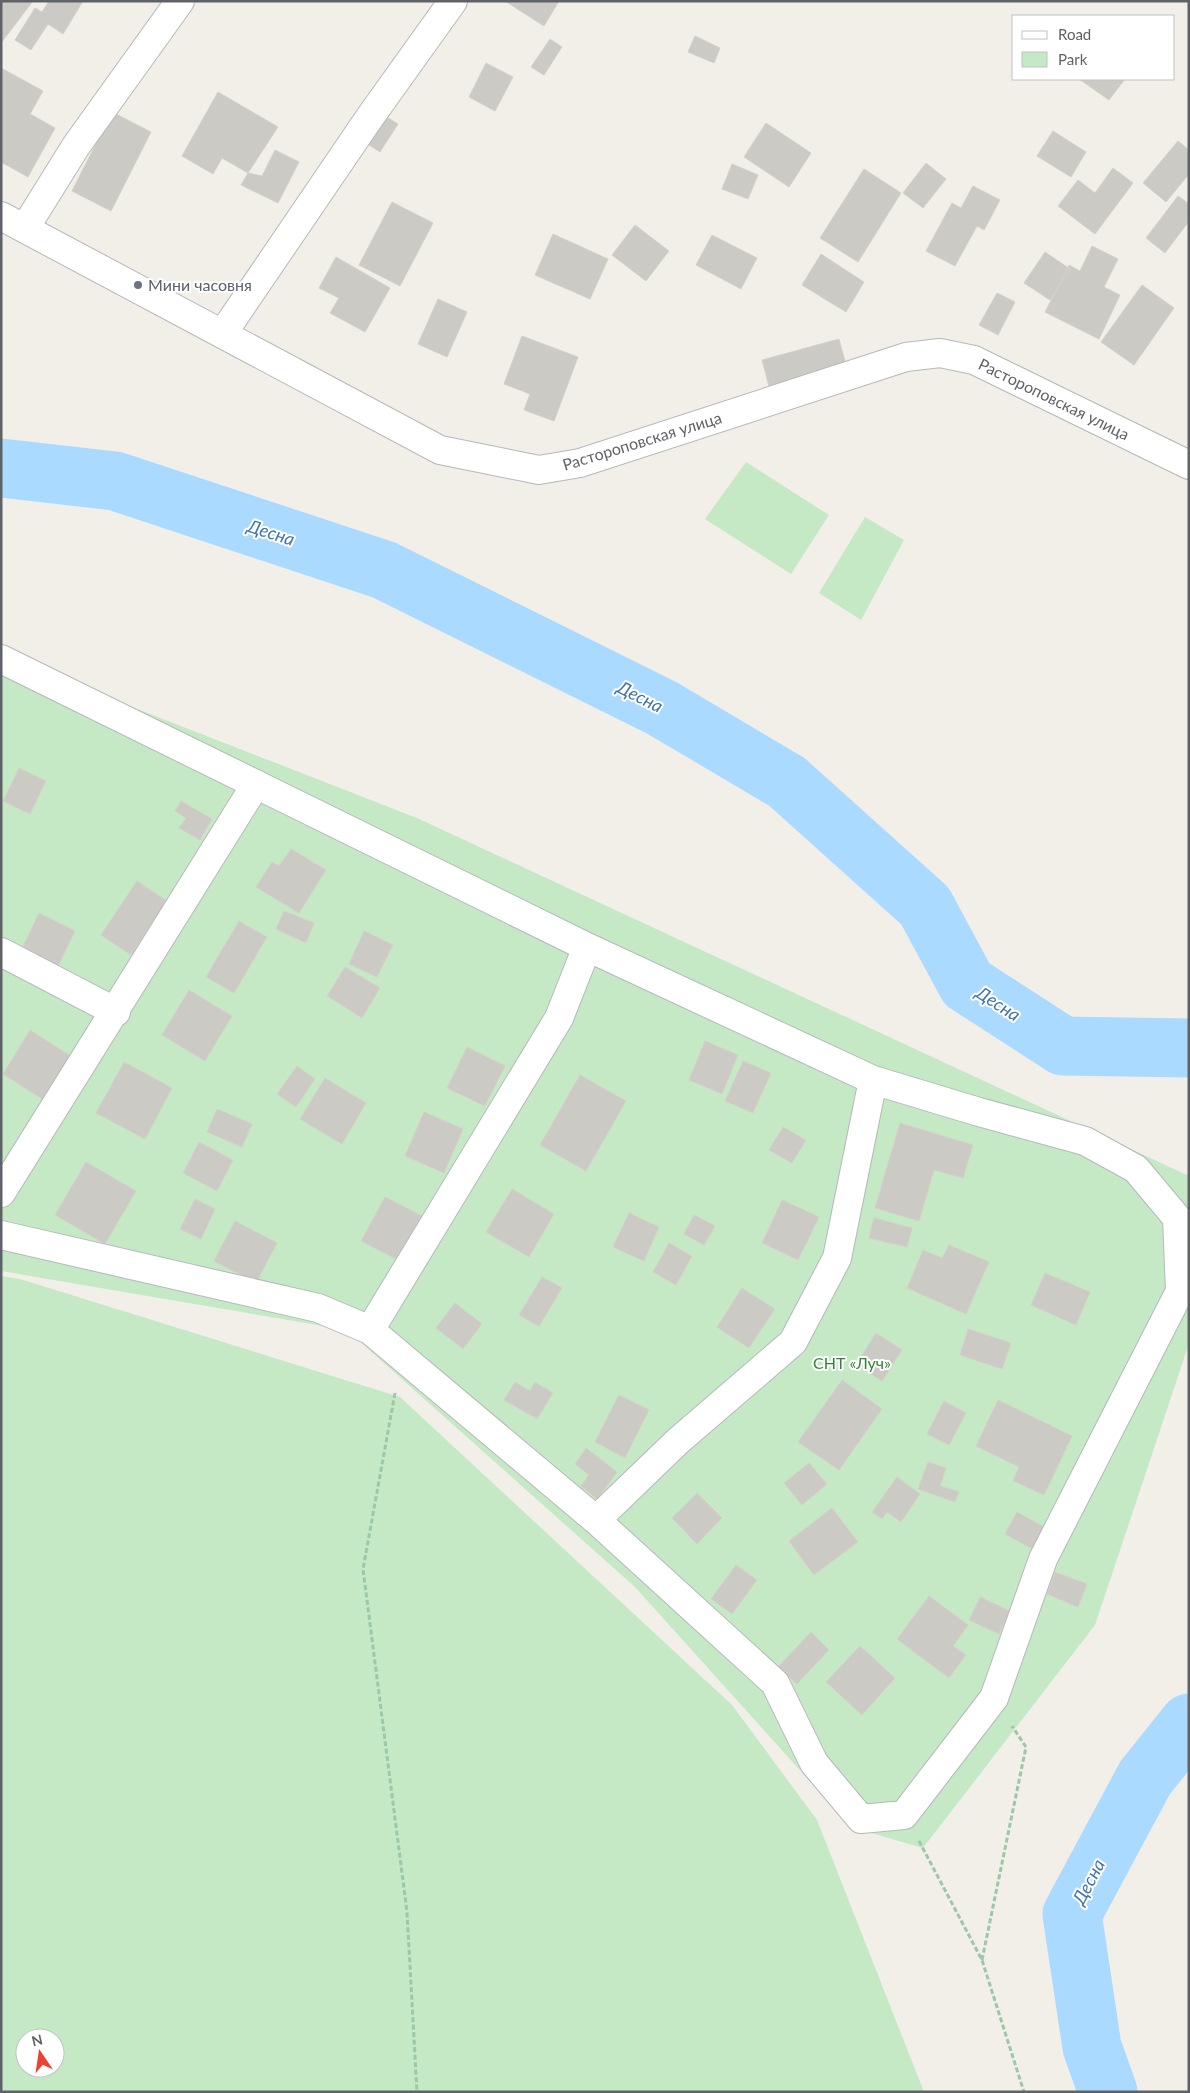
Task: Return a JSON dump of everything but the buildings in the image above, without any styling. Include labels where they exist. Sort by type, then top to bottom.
[{"type":"street","points":[[25,228],[76,146],[180,1]]},
{"type":"street","points":[[222,333],[370,117],[453,1]]},
{"type":"street","name":"Растороповская улица","points":[[1,216],[440,450],[539,470],[580,463],[906,357],[940,353],[974,360],[1189,466]]},
{"type":"street","points":[[1,659],[586,948],[873,1080],[1085,1141],[1136,1169],[1177,1218],[1180,1291],[1043,1559],[994,1698],[904,1815],[861,1819],[814,1763],[775,1683],[596,1520],[370,1330],[318,1308],[1,1235]]},
{"type":"street","points":[[1,1193],[116,1012],[256,784]]},
{"type":"street","points":[[370,1330],[559,1018],[586,948]]},
{"type":"street","points":[[1,952],[116,1012]]},
{"type":"street","points":[[596,1520],[678,1441],[793,1342],[837,1258],[873,1080]]},
{"type":"path","points":[[402,1355],[363,1569],[407,1912],[416,2092]]},
{"type":"path","points":[[982,1960],[1026,1747],[994,1698]]},
{"type":"path","points":[[904,1815],[982,1960],[1024,2092]]},
{"type":"green space","points":[[746,462],[829,515],[791,574],[705,519]]},
{"type":"green space","points":[[865,517],[904,540],[861,620],[819,593]]},
{"type":"green space","name":"СНТ «Луч»","points":[[1,656],[417,818],[1189,1176],[1189,1343],[1095,1625],[923,1848],[851,1827],[635,1587],[347,1330],[1,1271]]},
{"type":"green space","points":[[1,1276],[20,1279],[400,1397],[732,1705],[817,1820],[924,2092],[1,2092]]},
{"type":"waterway","name":"Десна","points":[[1,468],[115,481],[384,570],[662,708],[787,782],[925,906],[967,984],[1063,1046],[1189,1048]]},
{"type":"waterway","name":"Десна","points":[[1108,2092],[1092,2047],[1072,1914],[1145,1778],[1189,1723]]},
{"type":"place","name":"Мини часовня","points":[[138,285]]}]
